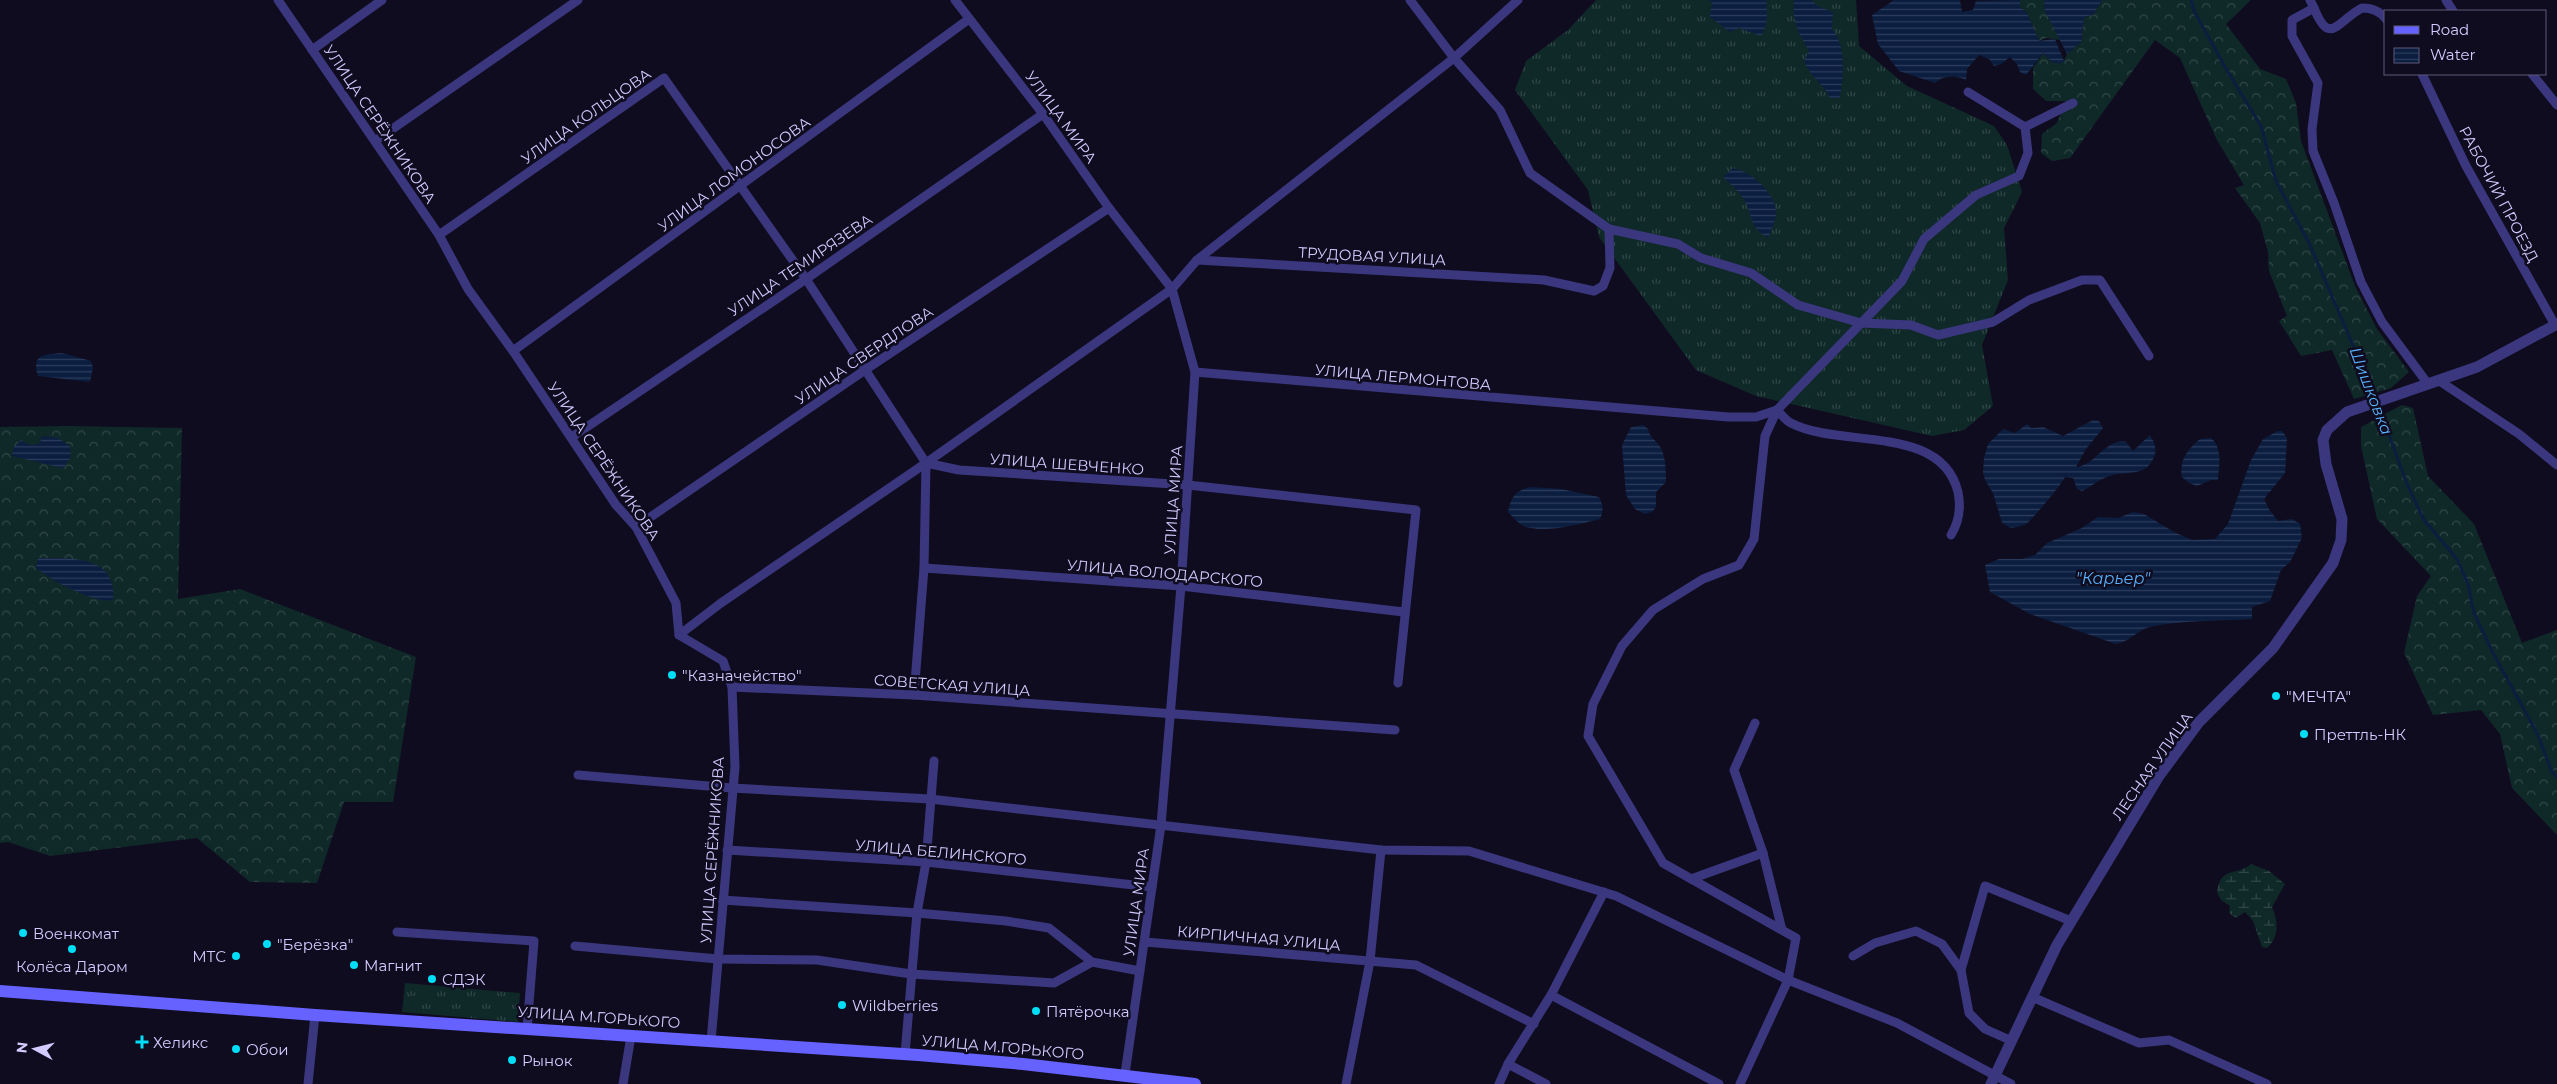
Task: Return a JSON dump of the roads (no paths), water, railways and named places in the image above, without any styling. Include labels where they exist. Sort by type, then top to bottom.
[{"type":"main road","name":"УЛИЦА М.ГОРЬКОГО","points":[[0,991],[315,1015],[905,1054],[1125,1074],[1195,1084]]},
{"type":"street","name":"УЛИЦА СЕРЁЖНИКОВА","points":[[278,0],[439,235],[468,289],[514,351],[616,505],[636,527],[676,603],[679,635],[724,661],[732,687],[734,766],[711,1040]]},
{"type":"street","points":[[312,50],[382,0]]},
{"type":"street","points":[[375,141],[578,0]]},
{"type":"street","name":"УЛИЦА МИРА","points":[[955,0],[1043,114],[1109,208],[1172,289],[1195,372],[1181,586],[1161,825],[1125,1074]]},
{"type":"street","points":[[1410,0],[1454,58],[1500,110],[1530,173],[1609,230],[1678,244],[1701,258],[1750,273],[1798,306],[1861,323],[1911,326],[1938,335],[1993,322],[2029,300],[2082,280],[2100,280],[2148,356]]},
{"type":"street","points":[[679,635],[1172,289],[1197,260],[1454,58],[1518,0]]},
{"type":"street","points":[[2384,17],[2374,9],[2362,8],[2335,29],[2328,29],[2321,25],[2312,4],[2292,20],[2291,27],[2292,36],[2318,83],[2312,129],[2314,150],[2361,282],[2382,322],[2433,382],[2519,434],[2557,465]]},
{"type":"street","name":"УЛИЦА ЛОМОНОСОВА","points":[[514,351],[740,188],[969,19]]},
{"type":"street","name":"РАБОЧИЙ ПРОЕЗД","points":[[2422,75],[2466,166],[2556,324]]},
{"type":"street","points":[[2533,75],[2557,105]]},
{"type":"street","name":"УЛИЦА КОЛЬЦОВА","points":[[439,235],[664,78],[740,188]]},
{"type":"street","points":[[1968,92],[2025,127]]},
{"type":"street","points":[[2025,127],[2074,104]]},
{"type":"street","name":"УЛИЦА ТЕМИРЯЗЕВА","points":[[572,437],[806,279],[1043,114]]},
{"type":"street","points":[[1740,1084],[1788,980],[1796,938],[1663,863],[1602,763],[1588,736],[1593,704],[1622,646],[1653,610],[1703,579],[1739,566],[1754,539],[1765,436],[1777,410],[1902,281],[1924,239],[1976,195],[2018,176],[2028,153],[2025,127]]},
{"type":"street","points":[[740,188],[806,279],[926,463],[924,568],[914,695]]},
{"type":"street","name":"УЛИЦА СВЕРДЛОВА","points":[[636,527],[865,370],[1109,208]]},
{"type":"street","name":"ТРУДОВАЯ УЛИЦА","points":[[1197,260],[1544,280],[1594,291],[1603,286],[1610,268],[1609,230]]},
{"type":"street","name":"ЛЕСНАЯ УЛИЦА","points":[[1993,1080],[2057,944],[2159,776],[2199,722],[2273,648],[2333,563],[2341,540],[2342,519],[2326,464],[2324,440],[2327,430],[2332,423],[2347,412],[2356,411],[2478,367],[2556,324]]},
{"type":"street","name":"УЛИЦА ЛЕРМОНТОВА","points":[[1195,372],[1728,418],[1756,418],[1777,410]]},
{"type":"street","points":[[1777,410],[1790,423],[1824,432],[1906,445],[1938,457],[1955,481],[1960,501],[1958,524],[1951,535]]},
{"type":"street","name":"УЛИЦА ШЕВЧЕНКО","points":[[926,463],[959,470],[1188,485],[1416,510],[1404,612]]},
{"type":"street","name":"УЛИЦА ВОЛОДАРСКОГО","points":[[924,568],[1181,586],[1404,612]]},
{"type":"street","points":[[1398,683],[1404,612]]},
{"type":"street","name":"СОВЕТСКАЯ УЛИЦА","points":[[732,687],[914,695],[1395,730]]},
{"type":"street","points":[[1755,722],[1734,770],[1763,853],[1782,930]]},
{"type":"street","points":[[905,1054],[917,913],[926,862],[934,761]]},
{"type":"street","points":[[578,775],[732,788],[930,799],[1381,850],[1469,852],[1604,892],[1788,980],[1897,1023],[1993,1080],[2011,1084]]},
{"type":"street","name":"УЛИЦА БЕЛИНСКОГО","points":[[727,850],[926,862],[1152,887]]},
{"type":"street","points":[[1346,1084],[1370,961],[1381,850]]},
{"type":"street","points":[[1691,879],[1763,853]]},
{"type":"street","points":[[1961,970],[1985,886],[2071,921]]},
{"type":"street","points":[[1499,1084],[1508,1064],[1551,995],[1604,892]]},
{"type":"street","points":[[722,900],[917,913],[1006,921],[1049,928],[1092,962],[1140,971]]},
{"type":"street","points":[[1854,956],[1875,943],[1916,931],[1942,944],[1961,970],[1969,1013],[1984,1029],[2012,1041]]},
{"type":"street","points":[[397,932],[534,942],[527,1029]]},
{"type":"street","name":"КИРПИЧНАЯ УЛИЦА","points":[[1145,942],[1416,965],[1534,1024]]},
{"type":"street","points":[[575,946],[718,959],[817,960],[911,974],[1054,983],[1092,962]]},
{"type":"street","points":[[1551,995],[1719,1084]]},
{"type":"street","points":[[2032,997],[2139,1042],[2169,1040],[2267,1084]]},
{"type":"street","points":[[308,1084],[315,1015]]},
{"type":"street","points":[[623,1084],[631,1036]]},
{"type":"street","points":[[1508,1064],[1546,1084]]},
{"type":"water","points":[[1708,0],[1766,0],[1766,23],[1761,36],[1739,28],[1730,32],[1710,17],[1712,2]]},
{"type":"water","points":[[1794,0],[1812,0],[1817,6],[1833,12],[1832,29],[1840,44],[1843,62],[1840,98],[1830,98],[1824,88],[1810,73],[1804,61],[1809,51],[1797,27],[1794,15]]},
{"type":"water","points":[[1894,0],[1960,0],[1962,12],[1973,10],[1976,1],[2020,0],[2020,7],[2027,13],[2039,41],[2055,39],[2064,61],[2060,64],[2052,62],[2043,53],[2026,75],[2020,72],[2017,64],[2010,57],[2001,64],[1994,66],[1989,59],[1979,55],[1967,69],[1966,80],[1950,77],[1942,78],[1935,83],[1899,71],[1878,44],[1872,15]]},
{"type":"water","points":[[2044,0],[2102,0],[2093,15],[2084,17],[2081,42],[2067,54],[2045,11]]},
{"type":"water","points":[[1733,168],[1754,178],[1771,196],[1776,214],[1768,238],[1757,229],[1741,195],[1723,177]]},
{"type":"water","points":[[62,353],[91,361],[93,368],[90,382],[38,376],[36,363],[38,359],[45,355]]},
{"type":"water","points":[[2093,420],[2099,421],[2103,428],[2086,449],[2076,467],[2089,462],[2117,442],[2125,441],[2133,451],[2150,435],[2154,443],[2155,454],[2150,464],[2141,471],[2107,477],[2082,491],[2077,489],[2073,478],[2065,477],[2047,502],[2026,524],[2011,528],[2002,523],[1993,493],[1985,480],[1983,472],[1988,444],[2003,429],[2015,433],[2027,424],[2031,428],[2043,427],[2063,436]]},
{"type":"water","points":[[1643,425],[1648,429],[1661,449],[1666,473],[1666,482],[1656,492],[1656,507],[1652,512],[1645,514],[1635,509],[1626,495],[1622,445],[1631,427]]},
{"type":"water","name":"\"Карьер\"","points":[[2278,431],[2282,431],[2287,438],[2285,473],[2264,499],[2278,521],[2292,519],[2300,524],[2302,538],[2290,562],[2281,570],[2270,601],[2252,607],[2252,619],[2154,626],[2116,644],[2030,614],[1990,592],[1985,565],[1999,559],[2022,559],[2035,555],[2047,543],[2082,528],[2098,517],[2118,518],[2133,512],[2144,514],[2174,532],[2192,540],[2215,539],[2228,524],[2251,460],[2263,439]]},
{"type":"water","points":[[42,436],[58,438],[70,446],[71,457],[63,468],[12,456],[14,447],[21,440],[34,445],[40,443]]},
{"type":"water","points":[[2211,438],[2219,452],[2218,480],[2211,480],[2197,486],[2189,483],[2182,477],[2181,471],[2185,455],[2200,439]]},
{"type":"water","points":[[1530,487],[1561,489],[1599,497],[1602,508],[1600,519],[1550,529],[1530,528],[1522,525],[1508,512],[1514,495]]},
{"type":"water","points":[[38,558],[77,559],[100,567],[108,574],[113,585],[113,600],[84,595],[52,579],[36,568]]},
{"type":"waterway","name":"Шишковка","points":[[2191,0],[2195,13],[2261,126],[2276,181],[2310,245],[2376,399]]},
{"type":"waterway","name":"Шишковка","points":[[2378,405],[2407,484],[2424,520],[2457,559],[2468,584],[2474,613],[2492,651],[2538,735],[2551,770],[2557,777]]},
{"type":"place","name":"\"Казначейство\"","points":[[672,675]]},
{"type":"place","name":"\"МЕЧТА\"","points":[[2276,696]]},
{"type":"place","name":"Преттль-НК","points":[[2304,734]]},
{"type":"place","name":"Военкомат","points":[[23,933]]},
{"type":"place","name":"\"Берёзка\"","points":[[267,944]]},
{"type":"place","name":"Колёса Даром","points":[[72,949]]},
{"type":"place","name":"МТС","points":[[236,956]]},
{"type":"place","name":"Магнит","points":[[354,965]]},
{"type":"place","name":"СДЭК","points":[[432,979]]},
{"type":"place","name":"Wildberries","points":[[842,1005]]},
{"type":"place","name":"Пятёрочка","points":[[1036,1011]]},
{"type":"place","name":"Хеликс","points":[[142,1042]]},
{"type":"place","name":"Обои","points":[[236,1049]]},
{"type":"place","name":"Рынок","points":[[512,1060]]}]
